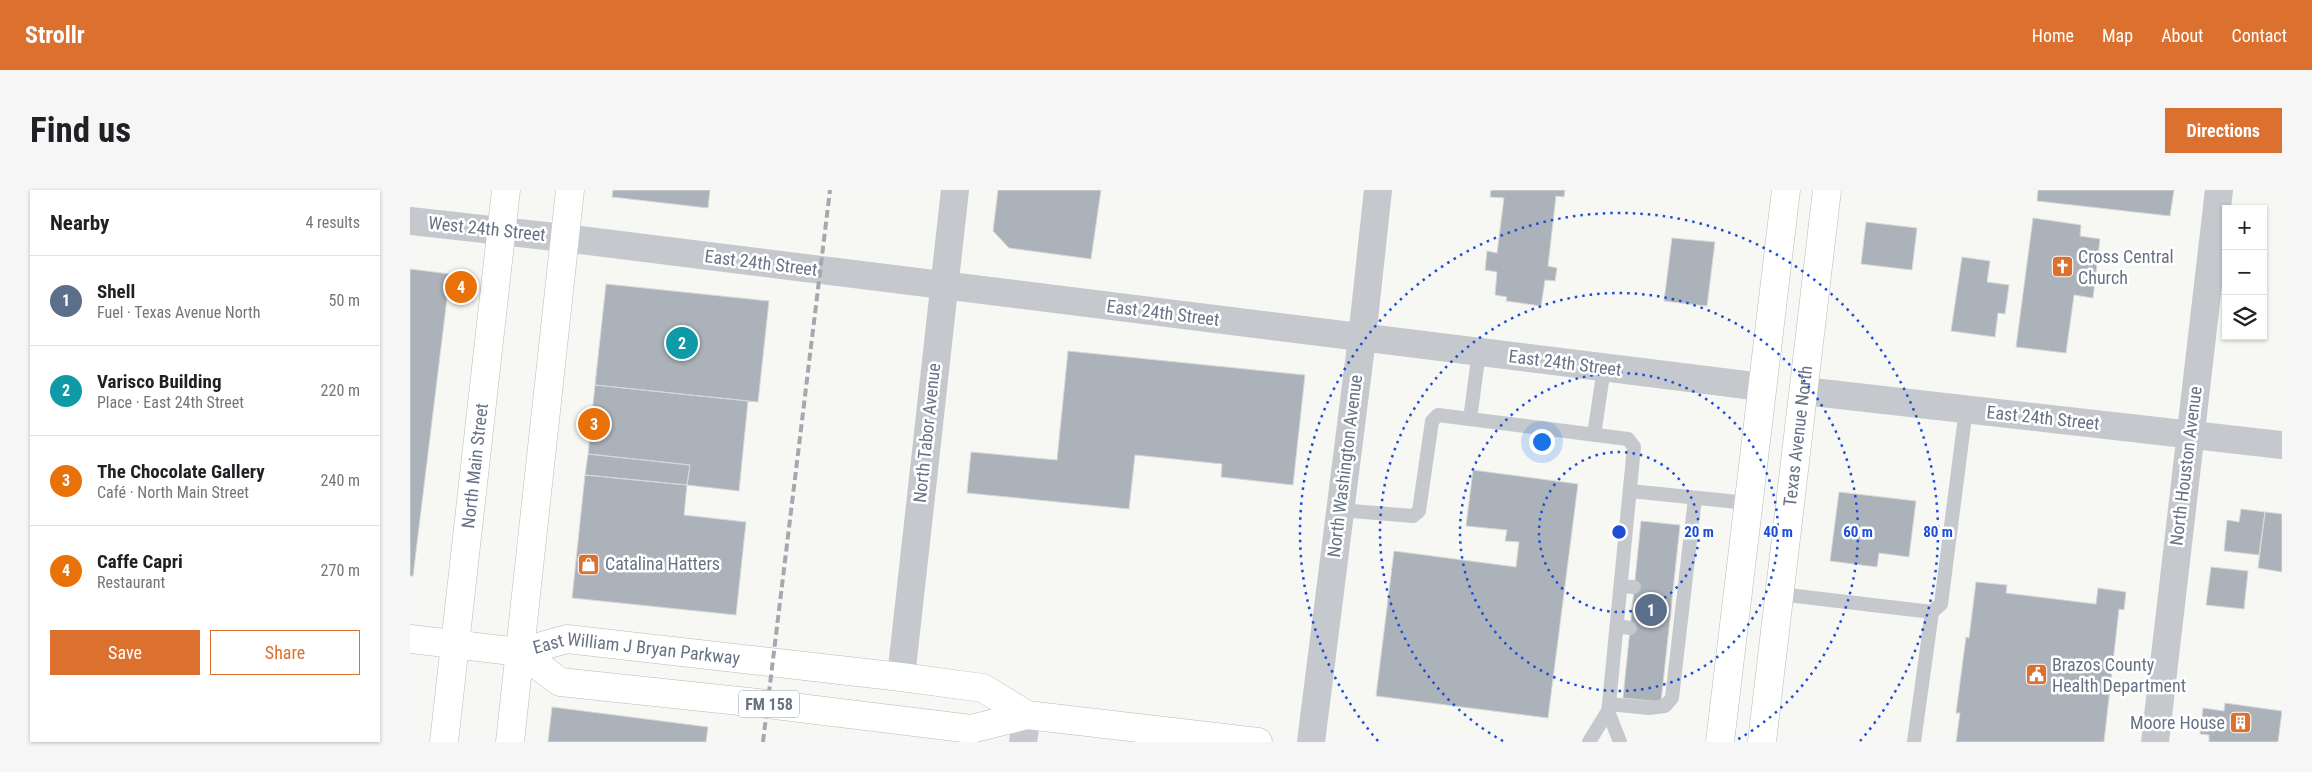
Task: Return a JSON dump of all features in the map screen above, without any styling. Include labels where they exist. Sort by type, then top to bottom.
[{"type":"main road","name":"North Main Street","points":[[444,742],[506,190]]},
{"type":"main road","points":[[510,742],[570,190]]},
{"type":"main road","points":[[1720,742],[1786,190]]},
{"type":"main road","name":"Texas Avenue North","points":[[1762,742],[1827,190]]},
{"type":"main road","name":"FM 158","points":[[410,639],[520,652]]},
{"type":"main road","name":"East William J Bryan Parkway","points":[[520,652],[567,639],[901,677],[983,688],[1027,715]]},
{"type":"main road","name":"East William J Bryan Parkway","points":[[520,652],[560,682],[767,704],[971,729],[1027,715],[1258,742]]},
{"type":"street","name":"North Tabor Avenue","points":[[901,677],[955,190]]},
{"type":"street","name":"North Washington Avenue","points":[[1310,742],[1362,338],[1378,190]]},
{"type":"street","name":"North Houston Avenue","points":[[2156,742],[2219,190]]},
{"type":"street","name":"West 24th Street","points":[[410,220],[564,238]]},
{"type":"street","name":"East 24th Street","points":[[564,238],[1762,387]]},
{"type":"street","name":"East 24th Street","points":[[1804,391],[2282,445]]},
{"type":"street","points":[[1023,742],[1027,715]]},
{"type":"lane","points":[[1470,419],[1478,352]]},
{"type":"lane","points":[[1594,435],[1604,368]]},
{"type":"lane","points":[[1914,742],[1932,612],[1942,604],[1966,409]]},
{"type":"lane","points":[[1340,510],[1413,516],[1419,510],[1432,421],[1438,415],[1628,439],[1634,446],[1630,491],[1631,551],[1619,669],[1608,708],[1589,742]]},
{"type":"lane","points":[[1630,491],[1748,503]]},
{"type":"lane","points":[[1608,708],[1665,706],[1672,698],[1669,673],[1682,556],[1694,498]]},
{"type":"lane","points":[[1779,594],[1932,612]]},
{"type":"lane","points":[[1608,708],[1620,742]]},
{"type":"building","points":[[613,190],[710,190],[708,208],[612,197]]},
{"type":"building","points":[[998,190],[1101,190],[1091,259],[1009,248],[993,231]]},
{"type":"building","points":[[1491,190],[1565,190],[1564,197],[1556,196],[1548,266],[1557,268],[1555,281],[1545,280],[1541,306],[1506,301],[1507,297],[1495,295],[1497,272],[1485,270],[1487,251],[1497,253],[1504,198],[1490,197]]},
{"type":"building","points":[[2038,190],[2174,190],[2170,216],[2037,201]]},
{"type":"building","name":"Cross Central Church","points":[[2033,218],[2081,225],[2080,236],[2100,239],[2093,298],[2074,295],[2066,353],[2016,347]]},
{"type":"building","points":[[1866,222],[1917,228],[1912,270],[1861,264]]},
{"type":"building","points":[[1672,238],[1715,242],[1707,306],[1664,301]]},
{"type":"building","points":[[1962,257],[1990,261],[1987,282],[2009,285],[2005,314],[1998,313],[1995,337],[1951,331]]},
{"type":"building","points":[[410,269],[450,274],[413,576],[410,576]]},
{"type":"building","points":[[606,284],[769,301],[758,402],[595,385]]},
{"type":"building","points":[[1068,351],[1305,375],[1293,485],[1221,477],[1222,464],[1135,455],[1129,509],[967,493],[971,452],[1057,460]]},
{"type":"building","points":[[595,385],[748,401],[739,491],[687,485],[690,465],[588,454]]},
{"type":"building","points":[[588,454],[690,465],[687,485],[585,475]]},
{"type":"building","points":[[1473,470],[1578,484],[1548,718],[1376,696],[1394,551],[1516,567],[1519,542],[1505,541],[1507,530],[1466,526]]},
{"type":"building","points":[[585,475],[687,485],[684,515],[746,522],[736,615],[572,598]]},
{"type":"building","points":[[1839,492],[1916,501],[1909,557],[1879,553],[1877,567],[1830,561]]},
{"type":"building","points":[[2241,509],[2265,512],[2259,555],[2224,551],[2227,520],[2239,522]]},
{"type":"building","points":[[2265,512],[2282,514],[2282,572],[2258,568]]},
{"type":"building","points":[[1641,521],[1680,525],[1661,702],[1623,698]]},
{"type":"building","points":[[2211,567],[2248,571],[2244,609],[2206,605]]},
{"type":"building","name":"Brazos County Health Department","points":[[1976,582],[2007,585],[2006,593],[2096,604],[2098,588],[2126,592],[2124,610],[2119,609],[2104,742],[1956,742],[1960,713],[1956,713],[1966,637],[1969,638]]},
{"type":"building","name":"Moore House","points":[[2225,703],[2282,711],[2278,742],[2209,742],[2209,735],[2200,734],[2203,708],[2224,711]]},
{"type":"building","points":[[552,707],[708,727],[706,742],[548,742]]},
{"type":"railway","points":[[763,742],[830,190]]},
{"type":"place","name":"Cross Central Church","points":[[2062,267]]},
{"type":"place","name":"Caffe Capri","points":[[461,287]]},
{"type":"place","name":"Varisco Building","points":[[682,343]]},
{"type":"place","name":"The Chocolate Gallery","points":[[594,424]]},
{"type":"place","name":"Catalina Hatters","points":[[589,564]]},
{"type":"place","name":"Shell","points":[[1651,610]]},
{"type":"place","name":"Brazos County Health Department","points":[[2036,675]]},
{"type":"place","name":"Moore House","points":[[2241,723]]}]
